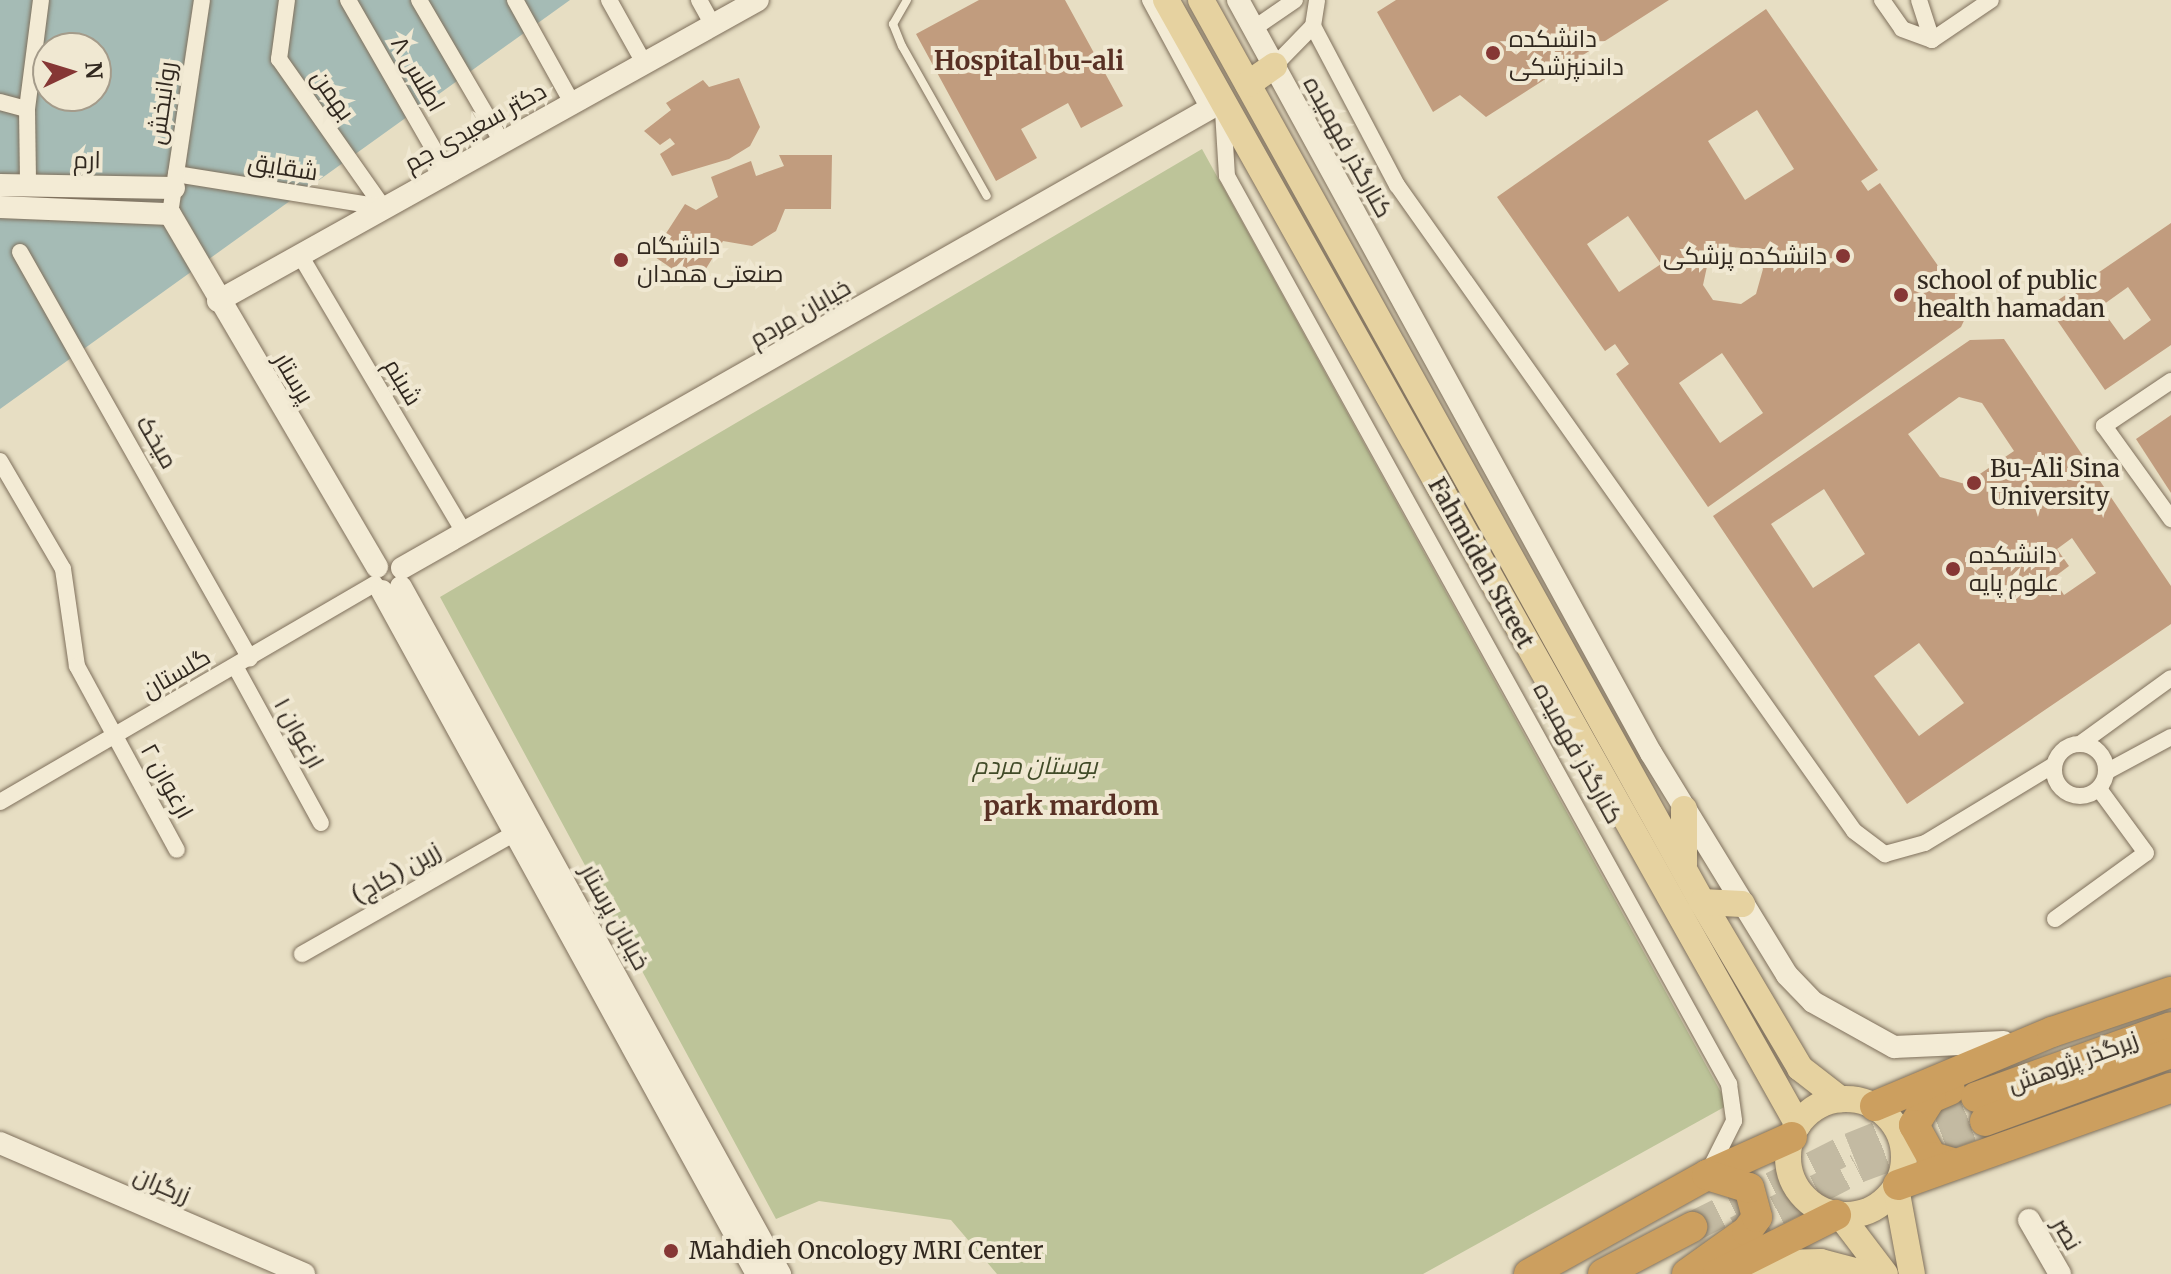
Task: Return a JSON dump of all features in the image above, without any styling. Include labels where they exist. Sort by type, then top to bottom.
[{"type":"highway","points":[[1875,1106],[2052,1032],[2171,992]]},
{"type":"highway","name":"زیرگذر پژوهش","points":[[2171,1027],[1980,1109],[2171,1053]]},
{"type":"highway","points":[[1956,1164],[1923,1149],[1914,1125],[1919,1111],[1931,1098],[1992,1072],[2006,1053]]},
{"type":"highway","points":[[1897,1187],[2171,1088]]},
{"type":"highway","points":[[1529,1274],[1707,1175],[1795,1131]]},
{"type":"highway","points":[[1687,1274],[1747,1231],[1758,1209],[1740,1181],[1707,1175]]},
{"type":"highway","points":[[1603,1274],[1712,1253],[1838,1215]]},
{"type":"highway","points":[[1662,1274],[1712,1253]]},
{"type":"main road","name":"Fahmideh Street","points":[[1166,0],[1216,105],[1795,1131]]},
{"type":"main road","name":"Fahmideh Street","points":[[1201,0],[1702,902],[1800,1068],[1840,1099]]},
{"type":"main road","points":[[1248,84],[1274,66]]},
{"type":"main road","points":[[1684,809],[1684,869]]},
{"type":"main road","points":[[1702,902],[1742,904]]},
{"type":"main road","points":[[1885,1274],[1838,1215],[1804,1198],[1794,1182],[1795,1131],[1809,1112],[1840,1099],[1875,1106],[1899,1132],[1904,1150],[1897,1187],[1912,1274]]},
{"type":"main road","points":[[1838,1215],[1872,1210],[1897,1187]]},
{"type":"main road","points":[[1712,1253],[1821,1262],[1866,1274]]},
{"type":"street","points":[[28,185],[27,109],[41,0]]},
{"type":"street","name":"روانبخش","points":[[170,214],[202,0]]},
{"type":"street","name":"بهمن","points":[[287,0],[279,59],[383,207]]},
{"type":"street","name":"اطلس ۸","points":[[348,0],[447,172]]},
{"type":"street","points":[[419,0],[502,142]]},
{"type":"street","points":[[515,0],[572,103]]},
{"type":"street","points":[[609,0],[644,63]]},
{"type":"street","points":[[699,0],[713,25]]},
{"type":"street","name":"دکتر سعیدی جم","points":[[218,301],[758,0]]},
{"type":"street","points":[[1150,0],[1216,105]]},
{"type":"street","name":"کنارگذر فهمیده","points":[[1238,0],[1684,809],[1787,975],[1813,1002],[1894,1047],[1975,1048],[2052,1032]]},
{"type":"street","points":[[1253,29],[1295,0]]},
{"type":"street","points":[[1274,66],[1313,26],[1317,0]]},
{"type":"street","points":[[1882,0],[1902,29],[1932,40]]},
{"type":"street","points":[[1919,0],[1932,40]]},
{"type":"street","points":[[1932,40],[1991,0]]},
{"type":"street","points":[[1313,26],[1397,185],[1854,831],[1885,854],[1925,843],[2054,765],[2063,750],[2080,744],[2171,678]]},
{"type":"street","points":[[1,104],[27,109]]},
{"type":"street","name":"خیابان مردم","points":[[388,579],[1216,105]]},
{"type":"street","name":"کنارگذر فهمیده","points":[[1216,105],[1227,176],[1729,1084],[1734,1121],[1707,1175]]},
{"type":"street","name":"ارم","points":[[0,185],[175,181]]},
{"type":"street","name":"شقایق","points":[[175,181],[383,207]]},
{"type":"street","name":"ارم","points":[[0,207],[170,214]]},
{"type":"street","name":"پرستار","points":[[170,214],[218,301],[388,579]]},
{"type":"street","name":"میخک","points":[[20,252],[243,662]]},
{"type":"street","name":"شبنم","points":[[300,255],[465,534]]},
{"type":"street","points":[[2171,381],[2104,426],[2171,519]]},
{"type":"street","name":"ارغوان ۲","points":[[0,461],[63,569],[77,666],[177,850]]},
{"type":"street","name":"گلستان","points":[[0,802],[388,579]]},
{"type":"street","name":"خیابان پرستار","points":[[388,579],[513,834],[757,1274]]},
{"type":"street","name":"خیابان پرستار","points":[[388,579],[780,1274]]},
{"type":"street","name":"ارغوان ۱","points":[[243,662],[321,823]]},
{"type":"street","points":[[2054,765],[2056,782],[2067,794],[2084,797],[2099,789],[2106,772],[2171,737]]},
{"type":"street","points":[[2080,744],[2096,749],[2106,772]]},
{"type":"street","points":[[2055,919],[2146,853],[2099,789]]},
{"type":"street","name":"زرین (کاج)","points":[[302,954],[513,834]]},
{"type":"street","points":[[2101,1113],[2171,1099]]},
{"type":"street","name":"زرگران","points":[[0,1143],[304,1274]]},
{"type":"street","name":"نصر","points":[[2029,1220],[2060,1274]]},
{"type":"lane","points":[[907,0],[893,24],[902,46],[987,196]]},
{"type":"green space","name":"بوستان مردم","points":[[1202,149],[1728,1105],[1423,1274],[997,1274],[951,1220],[819,1201],[776,1219],[440,597]]},
{"type":"water","points":[[0,0],[570,0],[0,409]]},
{"type":"building","points":[[979,0],[1065,0],[1123,106],[1081,128],[1068,103],[1021,129],[1037,158],[996,181],[916,34]]},
{"type":"building","name":"دانشکده داندنپزشکی","points":[[1396,0],[1669,0],[1486,117],[1460,95],[1433,112],[1377,12]]},
{"type":"building","name":"دانشکده پزشکی","points":[[1766,9],[1878,170],[1861,181],[1868,191],[1880,183],[1969,310],[1961,327],[1708,507],[1616,374],[1629,364],[1615,344],[1605,351],[1497,197]],"holes":[[[1757,110],[1794,169],[1745,200],[1708,141]],[[1628,216],[1661,264],[1619,292],[1587,244]],[[1724,246],[1750,249],[1763,269],[1756,294],[1741,304],[1713,300],[1703,285],[1708,262]],[[1722,353],[1763,413],[1720,443],[1679,383]]]},
{"type":"building","points":[[739,78],[760,127],[750,146],[729,159],[672,176],[660,154],[675,144],[670,138],[660,145],[644,131],[671,110],[666,103],[703,80],[709,87]]},
{"type":"building","points":[[779,155],[832,155],[831,209],[785,209],[776,231],[752,246],[723,241],[696,285],[652,255],[685,204],[696,210],[718,197],[711,177],[751,161],[756,176],[784,166]]},
{"type":"building","points":[[2171,223],[2171,345],[2105,390],[2048,307]],"holes":[[[2128,287],[2151,320],[2124,340],[2100,307]]]},
{"type":"building","name":"دانشکده علوم پایه","points":[[2004,339],[2171,586],[2171,624],[1907,804],[1713,516],[1970,340]],"holes":[[[1959,397],[1982,403],[2014,451],[1965,484],[1940,477],[1908,434]],[[1824,489],[1865,554],[1813,588],[1771,524]],[[2072,538],[2096,573],[2064,595],[2053,578],[2069,566],[2057,549]],[[1919,643],[1964,703],[1919,736],[1874,676]]]},
{"type":"building","points":[[2171,415],[2171,493],[2136,439]]},
{"type":"tunnel","points":[[1692,1227],[1850,1148],[1976,1097]]},
{"type":"tunnel","points":[[1737,1231],[1858,1168],[1985,1121]]},
{"type":"place","name":"دانشکده داندنپزشکی","points":[[1493,53]]},
{"type":"place","name":"دانشکده پزشکی","points":[[1843,256]]},
{"type":"place","name":"دانشگاه صنعتی همدان","points":[[621,260]]},
{"type":"place","name":"school of public health hamadan","points":[[1901,295]]},
{"type":"place","name":"Bu-Ali Sina University","points":[[1974,483]]},
{"type":"place","name":"دانشکده علوم پایه","points":[[1953,569]]},
{"type":"place","name":"Mahdieh Oncology MRI Center","points":[[671,1251]]},
{"type":"district","name":"Hospital bu-ali","points":[[1029,61]]},
{"type":"district","name":"park mardom","points":[[1071,806]]}]
